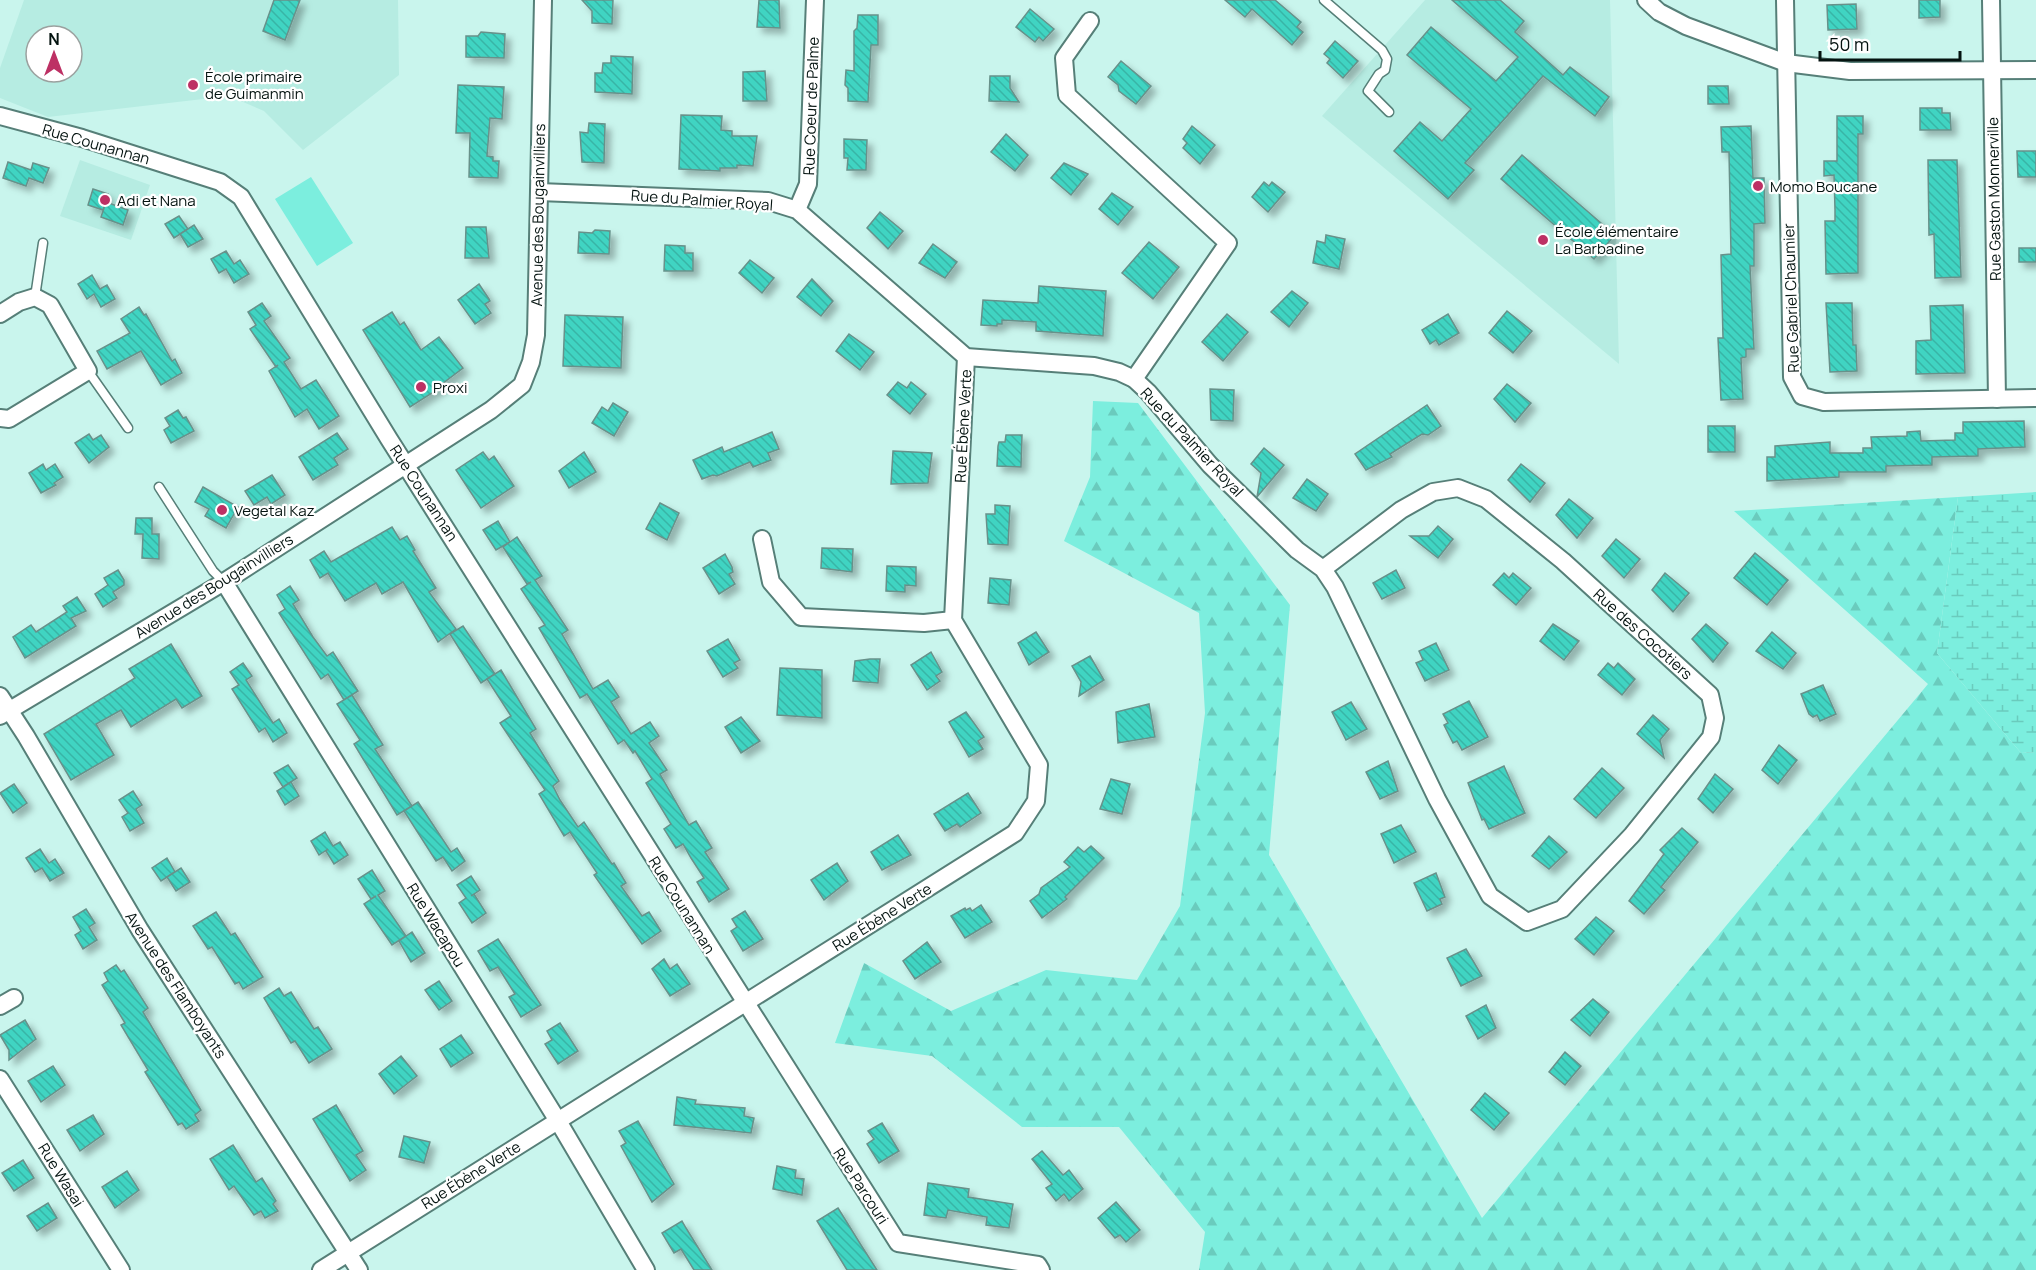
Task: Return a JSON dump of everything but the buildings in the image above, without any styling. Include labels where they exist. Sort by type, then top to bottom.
[{"type":"street","name":"Avenue des Bougainvilliers","points":[[3,707],[35,697],[224,582],[491,410],[522,385],[531,362],[536,335],[543,0]]},
{"type":"street","name":"Rue Coeur de Palme","points":[[797,210],[808,184],[815,0]]},
{"type":"street","points":[[1646,0],[1659,12],[1686,26],[1786,63],[1850,71],[2036,70]]},
{"type":"street","name":"Rue Gabriel Chaumier","points":[[1785,0],[1792,377],[1802,396],[1824,402],[2036,398]]},
{"type":"street","name":"Rue Gaston Monnerville","points":[[1991,0],[1997,399]]},
{"type":"street","points":[[1090,21],[1064,58],[1067,95],[1228,243],[1134,379]]},
{"type":"street","name":"Rue Counannan","points":[[0,117],[82,138],[220,182],[241,197],[405,464],[745,1004]]},
{"type":"street","name":"Rue du Palmier Royal","points":[[539,192],[768,201],[797,210],[966,357],[1094,366],[1119,372],[1134,379],[1148,392],[1210,465],[1297,550],[1323,569],[1335,587],[1437,799],[1490,896],[1527,922]]},
{"type":"street","points":[[0,314],[19,302],[35,297],[50,305],[88,371],[9,419],[0,418]]},
{"type":"street","name":"Rue Ébène Verte","points":[[321,1270],[1015,833],[1036,801],[1038,765],[953,620],[966,357]]},
{"type":"street","name":"Rue des Cocotiers","points":[[1323,569],[1401,510],[1433,492],[1458,488],[1486,499],[1563,561],[1710,695],[1715,718],[1711,737],[1632,835],[1562,909],[1527,922]]},
{"type":"street","points":[[762,539],[771,582],[801,617],[924,623],[953,620]]},
{"type":"street","name":"Rue Wacapou","points":[[224,582],[558,1121],[646,1270]]},
{"type":"street","name":"Avenue des Flamboyants","points":[[3,707],[140,930],[359,1270]]},
{"type":"street","name":"Rue Parcouri","points":[[745,1004],[898,1244],[1038,1265],[1041,1270]]},
{"type":"street","name":"Rue Wasai","points":[[0,1079],[121,1270]]},
{"type":"lane","points":[[1324,0],[1382,50],[1387,58],[1385,70],[1378,74],[1368,91],[1389,112]]},
{"type":"lane","points":[[35,297],[43,243]]},
{"type":"lane","points":[[88,371],[128,428]]},
{"type":"lane","points":[[159,487],[213,571],[224,582]]},
{"type":"shaded area","name":"École primaire de Guimanmin","points":[[24,0],[398,0],[399,75],[303,150],[264,111],[229,96],[48,117],[0,98],[0,68]]},
{"type":"shaded area","name":"École élémentaire La Barbadine","points":[[1425,0],[1610,0],[1619,364],[1322,116]]},
{"type":"shaded area","name":"Adi et Nana","points":[[80,160],[150,185],[131,240],[60,216]]},
{"type":"green space","points":[[311,177],[353,243],[317,266],[275,199]]},
{"type":"green space","points":[[1093,401],[1138,403],[1290,605],[1269,855],[1482,1218],[1928,684],[1734,511],[1958,497],[1937,653],[2021,753],[2036,752],[2036,1270],[1199,1270],[1205,1232],[1119,1127],[1022,1127],[932,1056],[835,1043],[864,963],[951,1011],[1046,970],[1137,980],[1180,906],[1205,713],[1199,613],[1064,541],[1090,477]]},
{"type":"green space","points":[[2036,492],[2036,752],[2021,753],[1937,653],[1958,497]]},
{"type":"place","name":"École primaire de Guimanmin","points":[[193,85]]},
{"type":"place","name":"Momo Boucane","points":[[1758,186]]},
{"type":"place","name":"Adi et Nana","points":[[105,200]]},
{"type":"place","name":"École élémentaire La Barbadine","points":[[1543,240]]},
{"type":"place","name":"Proxi","points":[[421,387]]},
{"type":"place","name":"Vegetal Kaz","points":[[222,510]]}]
